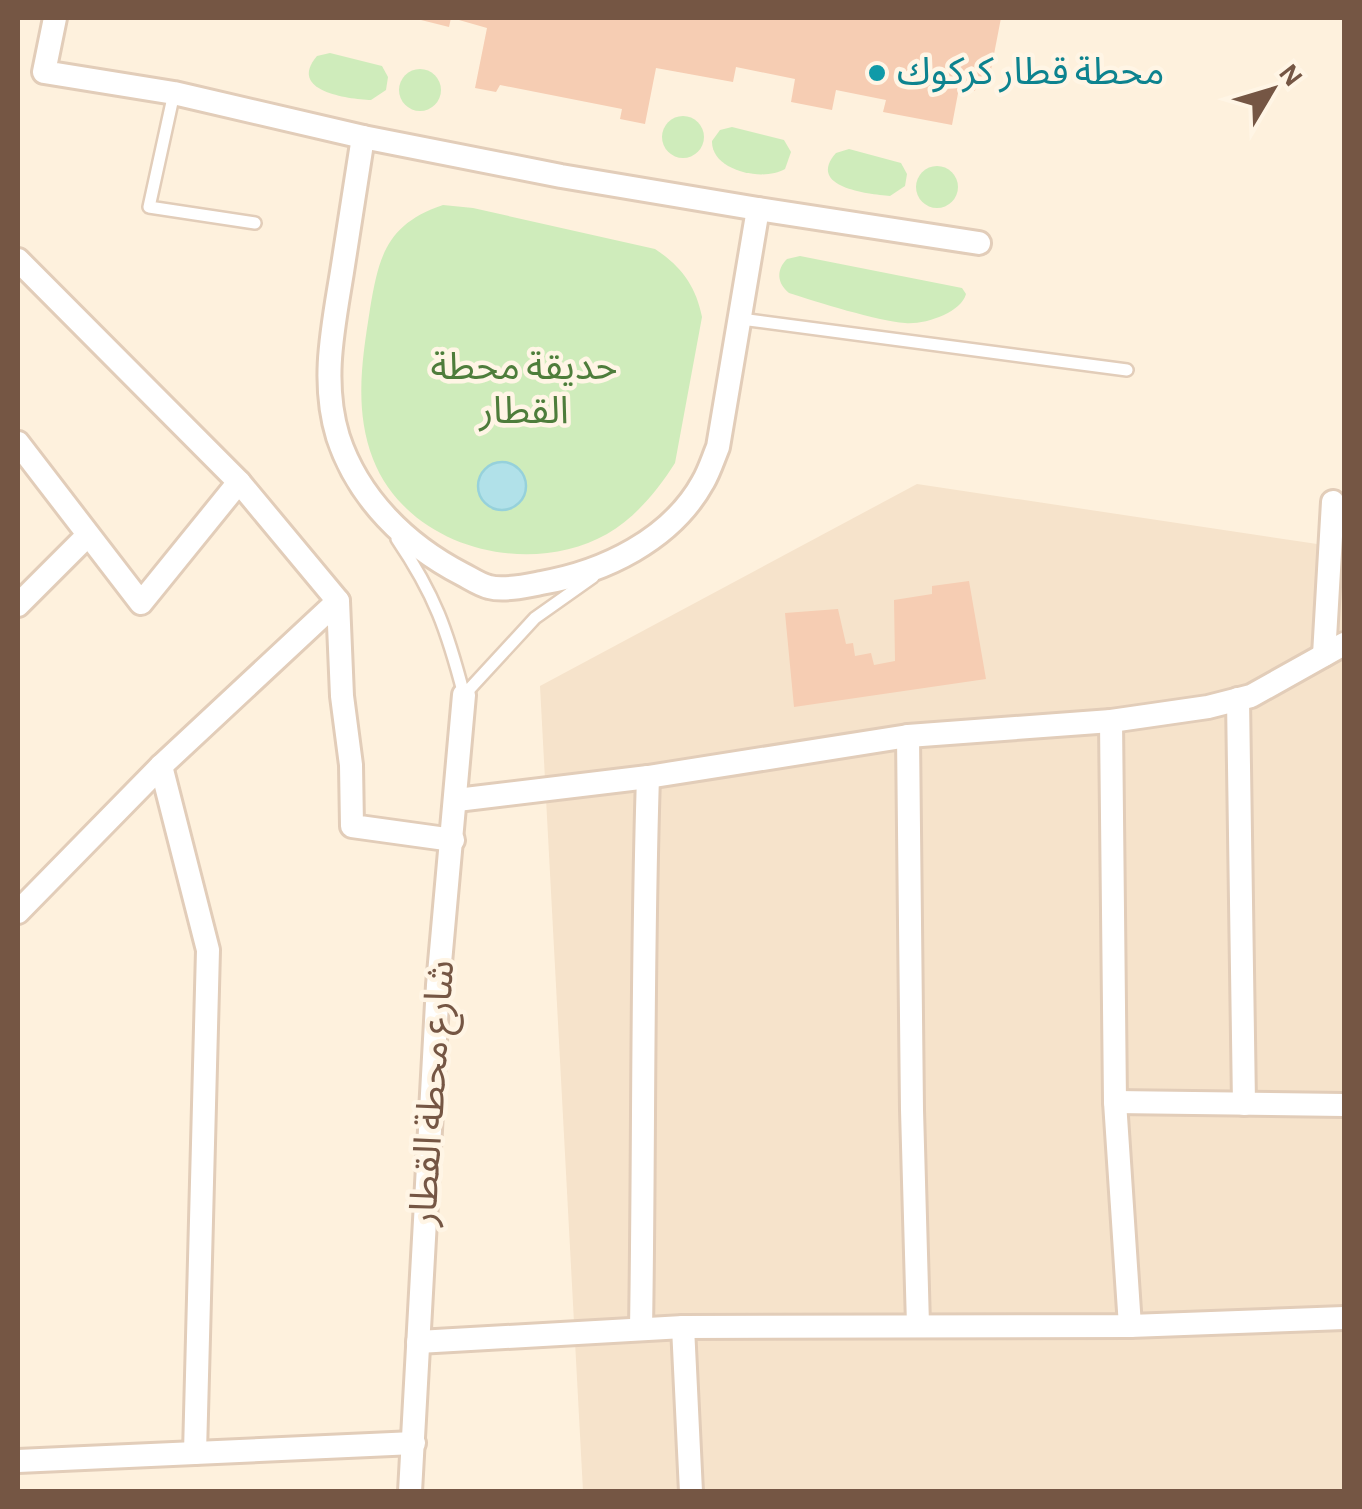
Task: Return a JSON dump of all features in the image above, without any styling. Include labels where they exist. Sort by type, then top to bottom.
[{"type":"street","points":[[55,18],[44,72],[174,94],[362,138],[758,209],[979,243]]},
{"type":"street","points":[[362,138],[330,349],[329,397],[339,439],[373,504],[401,532],[441,563],[489,588],[572,578],[616,560],[650,539],[681,512],[703,483],[718,447],[758,209]]},
{"type":"street","points":[[18,260],[239,482],[338,602],[352,826],[453,840]]},
{"type":"street","points":[[18,443],[142,603],[239,482]]},
{"type":"street","points":[[457,800],[648,777],[908,736],[1208,708],[1250,696],[1334,649],[1333,502]]},
{"type":"street","points":[[18,606],[88,534]]},
{"type":"street","points":[[18,912],[161,766],[338,602]]},
{"type":"street","name":"شارع محطة القطار","points":[[410,1492],[438,985],[464,695]]},
{"type":"street","points":[[1238,699],[1244,1104]]},
{"type":"street","points":[[1111,720],[1115,1102],[1130,1326]]},
{"type":"street","points":[[908,736],[918,1325]]},
{"type":"street","points":[[161,766],[208,950],[195,1453]]},
{"type":"street","points":[[640,1329],[648,777]]},
{"type":"street","points":[[1115,1102],[1344,1105]]},
{"type":"street","points":[[418,1342],[683,1327],[1130,1326],[1344,1318]]},
{"type":"street","points":[[683,1327],[691,1492]]},
{"type":"street","points":[[18,1461],[414,1442]]},
{"type":"lane","points":[[174,94],[150,208],[254,223]]},
{"type":"lane","points":[[741,320],[1127,370]]},
{"type":"lane","points":[[373,504],[427,582],[448,634],[464,695]]},
{"type":"lane","points":[[464,695],[535,618],[616,560]]},
{"type":"shaded area","points":[[917,484],[1344,548],[1344,1491],[583,1491],[540,686]]},
{"type":"green space","points":[[330,53],[382,66],[388,77],[386,90],[371,100],[324,91],[309,78],[310,68],[317,56]]},
{"type":"green space","points":[[420,69],[435,75],[441,90],[435,105],[420,111],[405,105],[399,90],[405,75]]},
{"type":"green space","points":[[683,116],[698,122],[704,137],[698,152],[683,158],[668,152],[662,137],[668,122]]},
{"type":"green space","points":[[732,127],[784,140],[791,152],[785,169],[752,174],[720,160],[712,141],[720,130]]},
{"type":"green space","points":[[849,149],[901,163],[907,174],[905,186],[890,196],[855,190],[834,181],[829,165],[836,153]]},
{"type":"green space","points":[[937,166],[952,172],[958,187],[952,202],[937,208],[922,202],[916,187],[922,172]]},
{"type":"green space","name":"حديقة محطة القطار","points":[[443,205],[473,208],[655,249],[680,270],[691,286],[702,317],[675,463],[645,503],[607,534],[575,547],[541,554],[473,546],[441,533],[413,514],[390,489],[373,459],[363,422],[361,384],[377,273],[398,232]]},
{"type":"green space","points":[[800,256],[962,288],[966,294],[957,307],[931,320],[905,323],[879,319],[789,293],[782,285],[780,272],[787,259]]},
{"type":"water","points":[[502,462],[519,469],[526,486],[519,503],[502,510],[485,503],[478,486],[485,469]]},
{"type":"building","points":[[413,18],[451,18],[449,27]]},
{"type":"building","name":"محطة قطار كركوك","points":[[452,18],[1001,18],[989,80],[977,78],[975,91],[959,88],[952,125],[883,112],[886,100],[836,90],[832,110],[791,102],[795,79],[736,67],[733,82],[656,68],[645,124],[620,119],[622,109],[500,85],[496,92],[475,88],[487,28]]},
{"type":"building","points":[[969,581],[986,679],[794,707],[785,613],[838,609],[846,644],[853,643],[855,656],[871,653],[874,665],[895,661],[894,600],[932,594],[932,586]]},
{"type":"place","name":"محطة قطار كركوك","points":[[877,73]]}]
